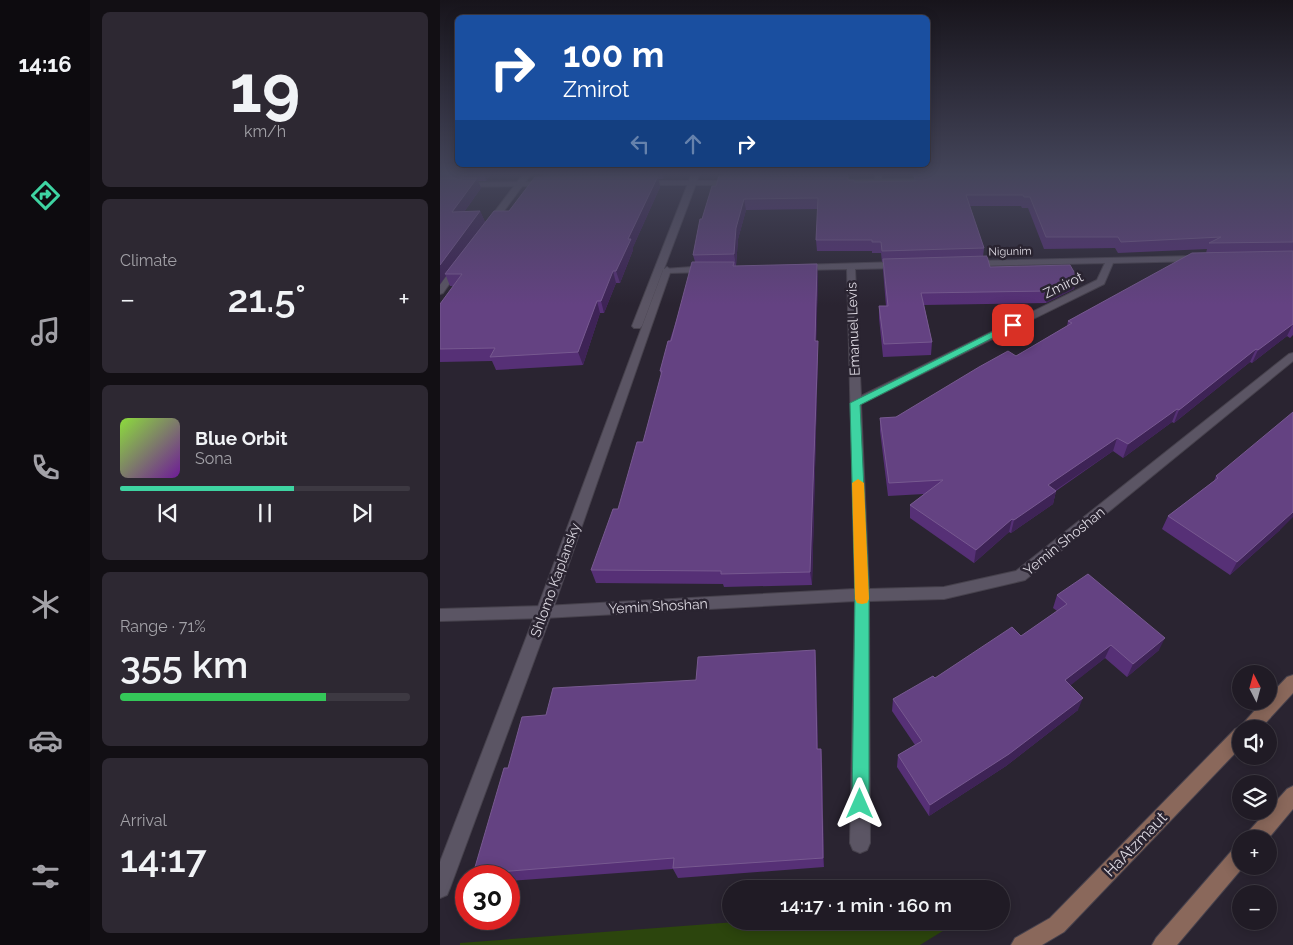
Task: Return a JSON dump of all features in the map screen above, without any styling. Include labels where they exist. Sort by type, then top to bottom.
[{"type":"main road","points":[[1257,720],[1293,682]]},
{"type":"main road","name":"HaAtzmaut","points":[[1022,945],[1057,925],[1232,744]]},
{"type":"main road","points":[[1263,830],[1293,795]]},
{"type":"main road","points":[[1162,945],[1232,865]]},
{"type":"street","points":[[481,235],[494,217]]},
{"type":"street","points":[[637,326],[679,217]]},
{"type":"street","points":[[440,290],[465,257]]},
{"type":"street","name":"Nigunim","points":[[960,264],[1206,259]]},
{"type":"street","name":"Zmirot","points":[[855,403],[1101,282],[1110,261]]},
{"type":"street","points":[[793,267],[910,264]]},
{"type":"street","name":"Emanuel Levis","points":[[851,266],[862,595],[860,843]]},
{"type":"street","name":"Shlomo Kaplansky","points":[[440,888],[544,612],[667,270],[715,269]]},
{"type":"street","name":"Yemin Shoshan","points":[[440,615],[544,612],[862,595],[944,593],[1020,576],[1293,356]]},
{"type":"green space","points":[[722,923],[722,930],[944,930],[920,945],[460,945],[460,943]]},
{"type":"building","points":[[440,217],[475,217],[440,265]]},
{"type":"building","points":[[489,217],[638,217],[628,239],[631,239],[616,271],[613,271],[601,301],[597,301],[578,352],[490,357],[495,348],[440,349],[440,304],[462,274],[445,274]]},
{"type":"building","points":[[703,217],[739,217],[736,228],[734,254],[693,255],[700,219]]},
{"type":"building","points":[[817,217],[974,217],[984,248],[882,251],[881,242],[872,242],[872,240],[816,240]]},
{"type":"building","points":[[1038,217],[1293,217],[1293,242],[1209,243],[1221,237],[1121,242],[1118,237],[1046,237]]},
{"type":"building","points":[[1293,251],[1293,324],[1258,350],[1256,349],[1179,410],[1177,409],[1128,444],[1117,438],[1048,485],[1056,491],[1014,520],[1012,519],[976,550],[910,505],[943,480],[889,483],[880,418],[896,417],[1008,351],[1016,356],[1072,323],[1068,321],[1192,253]]},
{"type":"building","points":[[987,256],[990,267],[1070,265],[1077,277],[1048,291],[921,293],[932,342],[884,344],[879,306],[888,306],[883,259]]},
{"type":"building","points":[[692,262],[734,262],[733,266],[817,264],[815,341],[818,341],[810,572],[721,574],[721,571],[591,570],[613,509],[618,509],[637,442],[643,442],[668,341],[671,341]]},
{"type":"building","points":[[1293,412],[1293,512],[1237,562],[1168,516],[1218,478],[1216,476]]},
{"type":"building","points":[[1088,574],[1165,638],[1133,664],[1111,645],[1065,680],[1083,698],[1009,754],[930,805],[898,755],[922,741],[893,699],[933,676],[935,678],[1012,627],[1021,636],[1067,604],[1057,595]]},
{"type":"building","points":[[815,650],[817,749],[821,749],[823,858],[673,868],[674,858],[520,870],[520,865],[476,865],[504,768],[508,768],[522,717],[546,715],[553,688],[696,680],[698,657]]},
{"type":"slow traffic","points":[[858,483],[862,599]]},
{"type":"route","points":[[860,804],[862,595],[855,403],[1013,325]]}]
